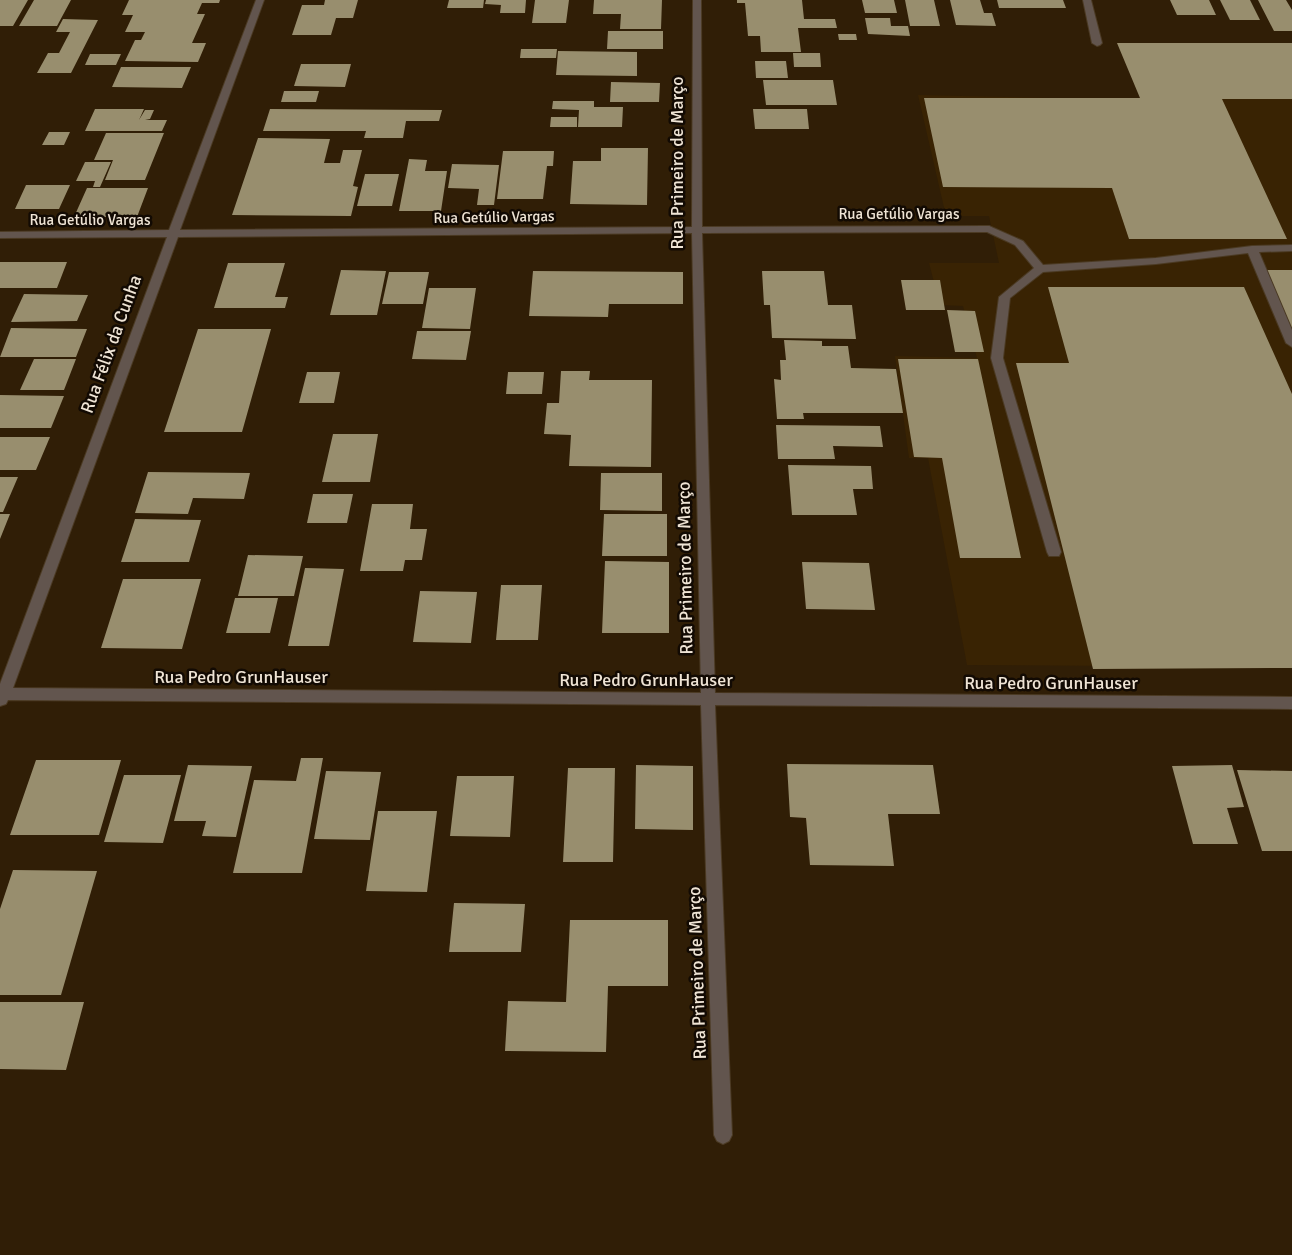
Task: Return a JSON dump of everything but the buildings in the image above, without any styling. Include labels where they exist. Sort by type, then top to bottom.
[{"type":"street","name":"Rua Félix da Cunha","points":[[1,697],[171,235],[260,0]]},
{"type":"street","name":"Rua Primeiro de Março","points":[[697,0],[697,230],[708,700],[723,1135]]},
{"type":"street","points":[[1087,0],[1097,43]]},
{"type":"street","name":"Rua Getúlio Vargas","points":[[0,235],[989,229],[1019,243],[1040,269]]},
{"type":"street","points":[[1054,552],[997,358],[1005,297],[1040,269],[1156,260],[1252,249],[1292,248]]},
{"type":"street","points":[[1252,249],[1292,343]]},
{"type":"street","name":"Rua Pedro GrunHauser","points":[[1,697],[1292,702]]},
{"type":"shaded area","points":[[1292,44],[1292,667],[967,665],[928,458],[909,458],[895,356],[977,358],[963,306],[940,305],[929,263],[999,263],[989,216],[946,216],[918,95],[1141,100]]}]
